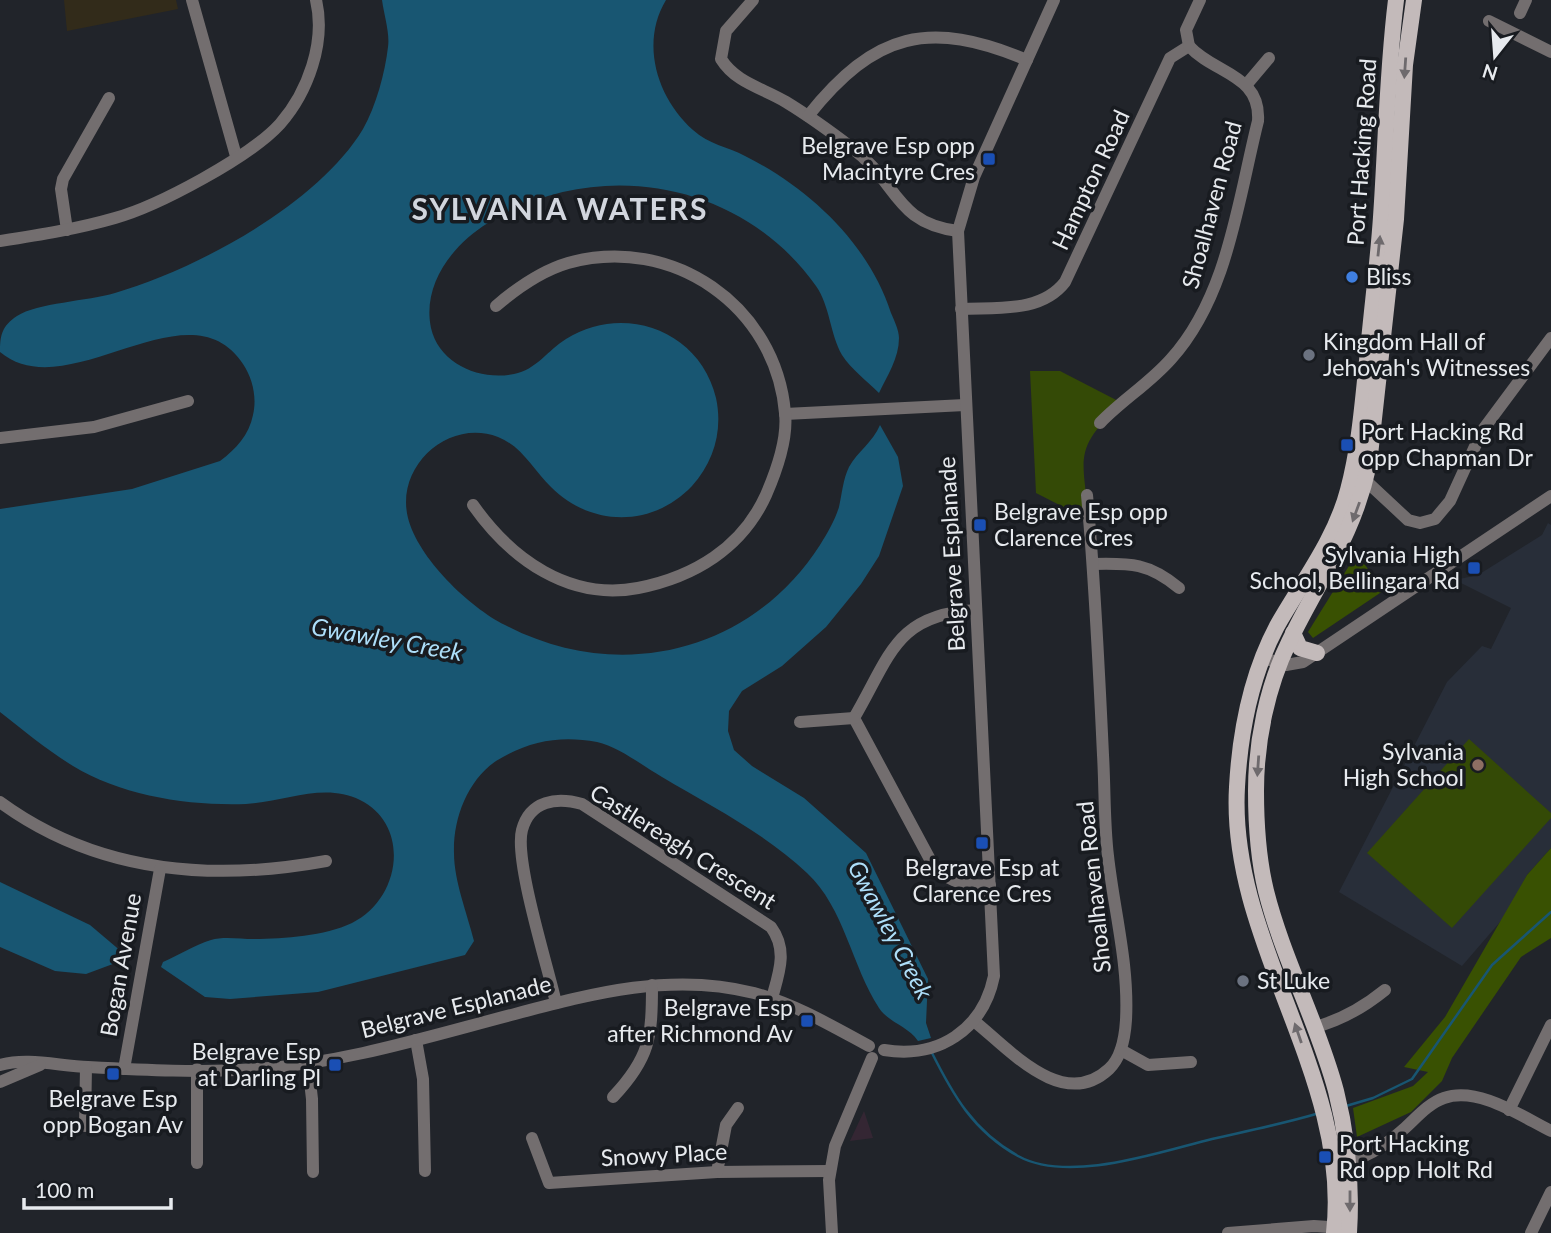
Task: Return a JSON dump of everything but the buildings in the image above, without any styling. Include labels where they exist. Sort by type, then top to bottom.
[{"type":"main road","name":"Port Hacking Road","points":[[1342,1231],[1350,1161],[1320,1098],[1265,948],[1238,833],[1239,762],[1250,698],[1263,658],[1336,525],[1353,468],[1380,230],[1396,0]]},
{"type":"main road","name":"Port Hacking Road","points":[[1342,1231],[1334,1163],[1336,1092],[1267,893],[1258,850],[1256,789],[1259,747],[1280,664],[1293,633],[1345,540],[1365,480],[1381,374],[1398,203],[1405,65],[1414,0]]},
{"type":"main road","points":[[1293,633],[1300,648],[1317,653]]},
{"type":"street","points":[[192,0],[236,156]]},
{"type":"street","points":[[0,241],[118,218],[205,178],[278,126],[303,89],[316,48],[319,20],[316,0]]},
{"type":"street","points":[[752,0],[726,31],[721,59],[732,74],[808,116],[856,151],[884,179],[914,218],[958,231]]},
{"type":"street","name":"Belgrave Esplanade","points":[[1,1074],[40,1065],[197,1069],[308,1064],[415,1040],[613,989],[652,985],[728,989],[772,998],[871,1052],[877,1042],[884,1050],[922,1052],[937,1048],[955,1038],[974,1021],[988,997],[994,976],[958,231],[974,177],[1054,0]]},
{"type":"street","points":[[1200,0],[1186,30],[1189,46],[1203,59],[1247,84],[1269,58]]},
{"type":"street","points":[[1520,13],[1526,0]]},
{"type":"street","points":[[1489,21],[1551,52]]},
{"type":"street","points":[[808,116],[837,80],[899,41],[936,36],[973,42],[1027,60]]},
{"type":"street","name":"Hampton Road","points":[[961,309],[1026,306],[1045,300],[1059,290],[1071,272],[1170,58],[1189,46]]},
{"type":"street","name":"Shoalhaven Road","points":[[1100,424],[1170,360],[1196,326],[1212,295],[1258,121],[1258,109],[1247,84]]},
{"type":"street","points":[[67,230],[61,189],[63,178],[108,99]]},
{"type":"street","points":[[473,505],[488,527],[513,552],[561,580],[598,590],[625,590],[670,581],[709,562],[741,536],[775,475],[785,414],[770,355],[757,331],[738,307],[703,280],[661,261],[630,257],[567,263],[519,286],[496,306]]},
{"type":"street","points":[[1365,480],[1408,520],[1426,523],[1435,519],[1450,501],[1482,430],[1551,338]]},
{"type":"street","points":[[0,438],[94,426],[188,401]]},
{"type":"street","points":[[785,414],[965,405]]},
{"type":"street","name":"Shoalhaven Road","points":[[1087,495],[1108,856],[1126,963],[1126,1021],[1121,1050]]},
{"type":"street","points":[[1263,658],[1280,664],[1296,665],[1551,496]]},
{"type":"street","points":[[1093,564],[1143,566],[1160,573],[1179,588]]},
{"type":"street","points":[[854,718],[905,634],[930,617],[976,610]]},
{"type":"street","points":[[800,722],[854,718]]},
{"type":"street","points":[[854,718],[933,865],[941,873],[962,884],[990,885]]},
{"type":"street","name":"Castlereagh Crescent","points":[[556,1003],[521,859],[522,829],[536,807],[548,800],[567,800],[582,804],[771,927],[778,936],[782,958],[772,998]]},
{"type":"street","points":[[0,802],[59,836],[160,869],[227,873],[280,869],[326,861]]},
{"type":"street","name":"Bogan Avenue","points":[[124,1069],[160,869]]},
{"type":"street","points":[[613,1097],[637,1071],[645,1056],[651,1037],[652,985]]},
{"type":"street","points":[[1315,1027],[1332,1023],[1367,1005],[1385,990]]},
{"type":"street","points":[[974,1021],[1026,1064],[1053,1081],[1079,1084],[1090,1081],[1108,1070],[1121,1050],[1148,1065],[1191,1062]]},
{"type":"street","points":[[1509,1110],[1551,1025]]},
{"type":"street","points":[[415,1040],[423,1079],[425,1171]]},
{"type":"street","points":[[832,1233],[830,1171],[841,1126],[871,1052]]},
{"type":"street","points":[[308,1064],[312,1099],[313,1172]]},
{"type":"street","points":[[85,1126],[86,1067]]},
{"type":"street","points":[[197,1069],[197,1163]]},
{"type":"street","points":[[1350,1161],[1375,1152],[1429,1106],[1444,1098],[1468,1095],[1509,1110],[1551,1131]]},
{"type":"street","points":[[717,1172],[726,1125],[738,1108]]},
{"type":"street","name":"Snowy Place","points":[[532,1138],[549,1183],[717,1172],[830,1171]]},
{"type":"street","points":[[1531,1233],[1551,1192]]},
{"type":"street","points":[[1228,1233],[1342,1231]]},
{"type":"shaded area","points":[[64,0],[176,0],[178,9],[67,31]]},
{"type":"shaded area","name":"Sylvania High School","points":[[1548,523],[1551,525],[1551,848],[1527,875],[1506,915],[1462,966],[1339,892],[1447,682],[1482,646],[1491,649],[1511,608],[1455,580],[1478,575],[1542,535]]},
{"type":"shaded area","points":[[864,1111],[873,1138],[850,1141]]},
{"type":"green space","points":[[1030,371],[1060,371],[1122,403],[1095,432],[1084,456],[1089,520],[1036,493]]},
{"type":"green space","points":[[1357,553],[1383,591],[1313,638],[1308,632]]},
{"type":"green space","points":[[1469,739],[1551,813],[1551,818],[1452,928],[1367,853]]},
{"type":"green space","points":[[1551,848],[1551,938],[1521,957],[1452,1058],[1442,1081],[1411,1112],[1357,1137],[1353,1108],[1413,1086],[1428,1072],[1404,1067],[1445,1017],[1527,875]]},
{"type":"water","points":[[382,0],[666,0],[654,34],[656,69],[670,102],[680,117],[699,135],[769,169],[814,202],[852,241],[881,288],[899,338],[895,360],[879,393],[842,355],[816,286],[785,250],[748,222],[708,202],[664,190],[619,186],[574,190],[530,202],[475,232],[443,268],[431,297],[429,312],[435,341],[452,360],[463,367],[501,376],[522,372],[566,339],[588,328],[611,323],[634,324],[656,330],[677,340],[694,355],[707,374],[718,410],[717,434],[711,456],[700,477],[676,500],[659,510],[622,517],[584,510],[567,500],[507,441],[480,433],[461,434],[430,451],[418,465],[410,481],[406,499],[408,518],[414,533],[434,565],[461,594],[505,625],[548,643],[592,653],[635,654],[678,648],[719,634],[757,612],[791,582],[828,532],[839,507],[849,467],[880,425],[898,457],[903,486],[879,556],[861,584],[826,627],[782,666],[742,691],[729,711],[728,731],[734,750],[752,766],[804,798],[866,853],[928,979],[926,1023],[931,1038],[918,1041],[879,1008],[830,903],[820,887],[791,859],[737,821],[622,752],[597,742],[570,739],[532,744],[496,761],[477,779],[464,802],[456,827],[454,853],[458,886],[474,941],[465,955],[318,992],[230,999],[205,997],[161,967],[163,962],[216,939],[317,934],[352,923],[368,912],[381,898],[394,863],[393,844],[387,827],[377,812],[360,800],[332,793],[304,794],[260,803],[224,804],[179,801],[134,792],[73,766],[0,712],[0,509],[132,489],[220,461],[245,435],[255,402],[249,376],[243,364],[220,342],[191,335],[160,339],[59,366],[28,365],[0,352],[1,336],[5,327],[26,312],[115,293],[182,268],[253,230],[317,183],[343,157],[363,129],[376,100],[385,68],[388,42]]},
{"type":"water","points":[[0,882],[90,925],[129,958],[86,974],[55,971],[0,947]]},
{"type":"waterway","name":"Gwawley Creek","points":[[1346,1106],[1373,1098],[1412,1079],[1492,965],[1551,912]]},
{"type":"waterway","name":"Gwawley Creek","points":[[931,1051],[956,1097],[976,1123],[1002,1146],[1039,1164],[1062,1167],[1114,1163],[1316,1114]]},
{"type":"place","name":"Belgrave Esp opp Macintyre Cres","points":[[989,159]]},
{"type":"place","name":"Bliss","points":[[1352,277]]},
{"type":"place","name":"Kingdom Hall of Jehovah's Witnesses","points":[[1309,355]]},
{"type":"place","name":"Port Hacking Rd opp Chapman Dr","points":[[1347,445]]},
{"type":"place","name":"Belgrave Esp opp Clarence Cres","points":[[980,525]]},
{"type":"place","name":"Sylvania High School, Bellingara Rd","points":[[1474,568]]},
{"type":"place","name":"Sylvania High School","points":[[1478,765]]},
{"type":"place","name":"Belgrave Esp at Clarence Cres","points":[[982,843]]},
{"type":"place","name":"St Luke","points":[[1243,981]]},
{"type":"place","name":"Belgrave Esp after Richmond Av","points":[[807,1021]]},
{"type":"place","name":"Belgrave Esp at Darling Pl","points":[[335,1065]]},
{"type":"place","name":"Belgrave Esp opp Bogan Av","points":[[113,1074]]},
{"type":"place","name":"Port Hacking Rd opp Holt Rd","points":[[1325,1157]]},
{"type":"district","name":"SYLVANIA WATERS","points":[[560,210]]}]
